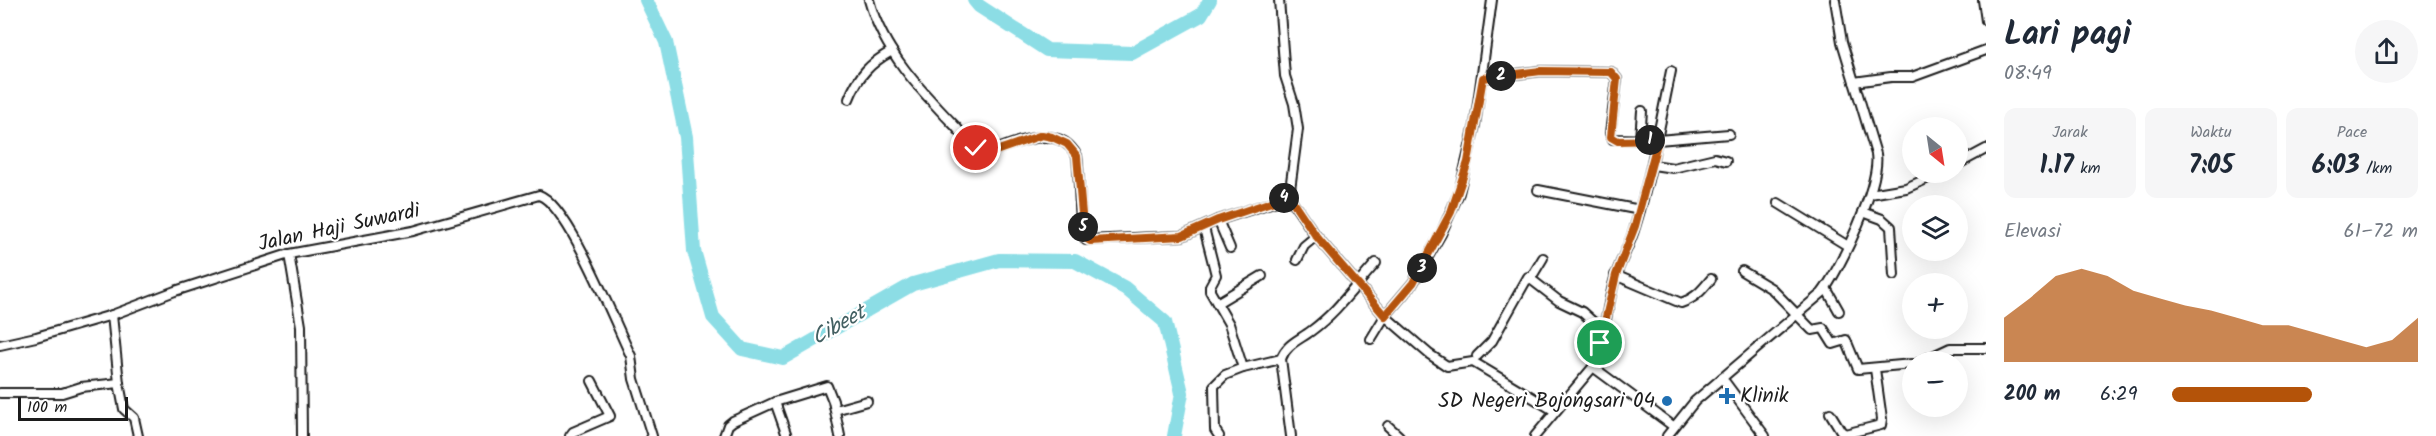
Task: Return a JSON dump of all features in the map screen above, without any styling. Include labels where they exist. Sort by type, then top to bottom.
[{"type":"street","points":[[869,0],[876,21],[892,51],[930,100],[976,148],[990,153],[1042,135],[1061,140],[1074,150],[1077,156],[1081,214],[1086,240],[1182,236],[1218,220],[1289,196]]},
{"type":"street","points":[[1279,0],[1285,76],[1298,129],[1289,196],[1316,236],[1385,316],[1443,365],[1473,362],[1555,411]]},
{"type":"street","points":[[1371,339],[1385,316],[1413,283],[1451,212],[1468,162],[1483,78],[1492,0]]},
{"type":"street","points":[[1667,436],[1695,401],[1826,288],[1848,246],[1870,194],[1877,160],[1842,42],[1835,0]]},
{"type":"street","points":[[1983,0],[1986,21]]},
{"type":"street","points":[[1854,82],[1891,77],[1912,77],[1986,50]]},
{"type":"street","points":[[849,99],[855,84],[872,63],[892,51]]},
{"type":"street","points":[[1483,78],[1541,71],[1611,72],[1617,79],[1611,137],[1618,141],[1729,134]]},
{"type":"street","points":[[1535,436],[1593,367],[1599,353],[1602,330],[1616,275],[1632,237],[1653,165],[1671,71]]},
{"type":"street","points":[[1640,139],[1642,111]]},
{"type":"street","points":[[1968,159],[1986,149]]},
{"type":"street","points":[[1653,165],[1673,168],[1715,159],[1726,161]]},
{"type":"street","points":[[1870,194],[1906,188],[1917,183]]},
{"type":"street","points":[[1538,190],[1640,210]]},
{"type":"street","name":"Jalan Haji Suwardi","points":[[0,345],[112,315],[176,291],[289,254],[413,231],[534,195],[543,196],[552,202],[570,229],[631,356],[634,379],[652,436]]},
{"type":"street","points":[[1778,203],[1848,246]]},
{"type":"street","points":[[1863,212],[1882,219],[1891,227],[1894,274]]},
{"type":"street","points":[[1218,220],[1230,248]]},
{"type":"street","points":[[1204,228],[1216,275],[1210,291],[1229,324],[1243,368]]},
{"type":"street","points":[[1297,260],[1304,246],[1316,236]]},
{"type":"street","points":[[289,254],[301,326],[302,436]]},
{"type":"street","points":[[1477,356],[1491,341],[1525,279],[1531,278],[1544,258]]},
{"type":"street","points":[[1291,436],[1281,359],[1286,347],[1310,332],[1337,310],[1357,283],[1376,263]]},
{"type":"street","points":[[1742,271],[1772,289],[1812,330],[1823,328],[1833,344],[1846,340],[1858,369],[1902,365]]},
{"type":"street","points":[[1616,275],[1682,303],[1700,293],[1711,279]]},
{"type":"street","points":[[1217,303],[1262,276]]},
{"type":"street","points":[[1531,278],[1559,301],[1582,312],[1602,330]]},
{"type":"street","points":[[1826,288],[1839,311]]},
{"type":"street","points":[[112,315],[124,409],[134,418],[138,436]]},
{"type":"street","points":[[1944,351],[1950,348],[1986,348]]},
{"type":"street","points":[[1219,436],[1215,430],[1214,386],[1225,375],[1281,359]]},
{"type":"street","points":[[1593,367],[1673,426]]},
{"type":"street","points":[[1830,413],[1845,434],[1881,425],[1875,369]]},
{"type":"street","points":[[1722,378],[1765,436]]},
{"type":"street","points":[[570,436],[573,432],[610,417],[592,381]]},
{"type":"street","points":[[0,393],[62,393],[81,387],[119,382]]},
{"type":"street","points":[[724,436],[730,423],[775,402],[827,386],[840,436]]},
{"type":"street","points":[[835,410],[867,400]]},
{"type":"street","points":[[775,402],[787,436]]},
{"type":"street","points":[[1388,426],[1399,436]]},
{"type":"waterway","name":"Cibeet","points":[[646,0],[666,42],[686,137],[694,251],[713,317],[742,349],[783,358],[913,284],[999,260],[1075,261],[1125,288],[1165,322],[1182,393],[1174,436]]},
{"type":"waterway","name":"Cibeet","points":[[974,0],[979,6],[1047,50],[1132,53],[1201,15],[1210,0]]},
{"type":"place","name":"Klinik","points":[[1727,396]]},
{"type":"place","name":"SD Negeri Bojongsari 04","points":[[1667,401]]},
{"type":"route","points":[[976,148],[990,153],[1042,135],[1067,144],[1077,156],[1084,237],[1090,241],[1182,236],[1218,220],[1289,196],[1316,236],[1340,261],[1385,316],[1413,283],[1451,212],[1468,162],[1483,78],[1541,71],[1611,72],[1616,75],[1617,79],[1611,137],[1618,141],[1658,140],[1632,237],[1616,275],[1600,343]]}]
